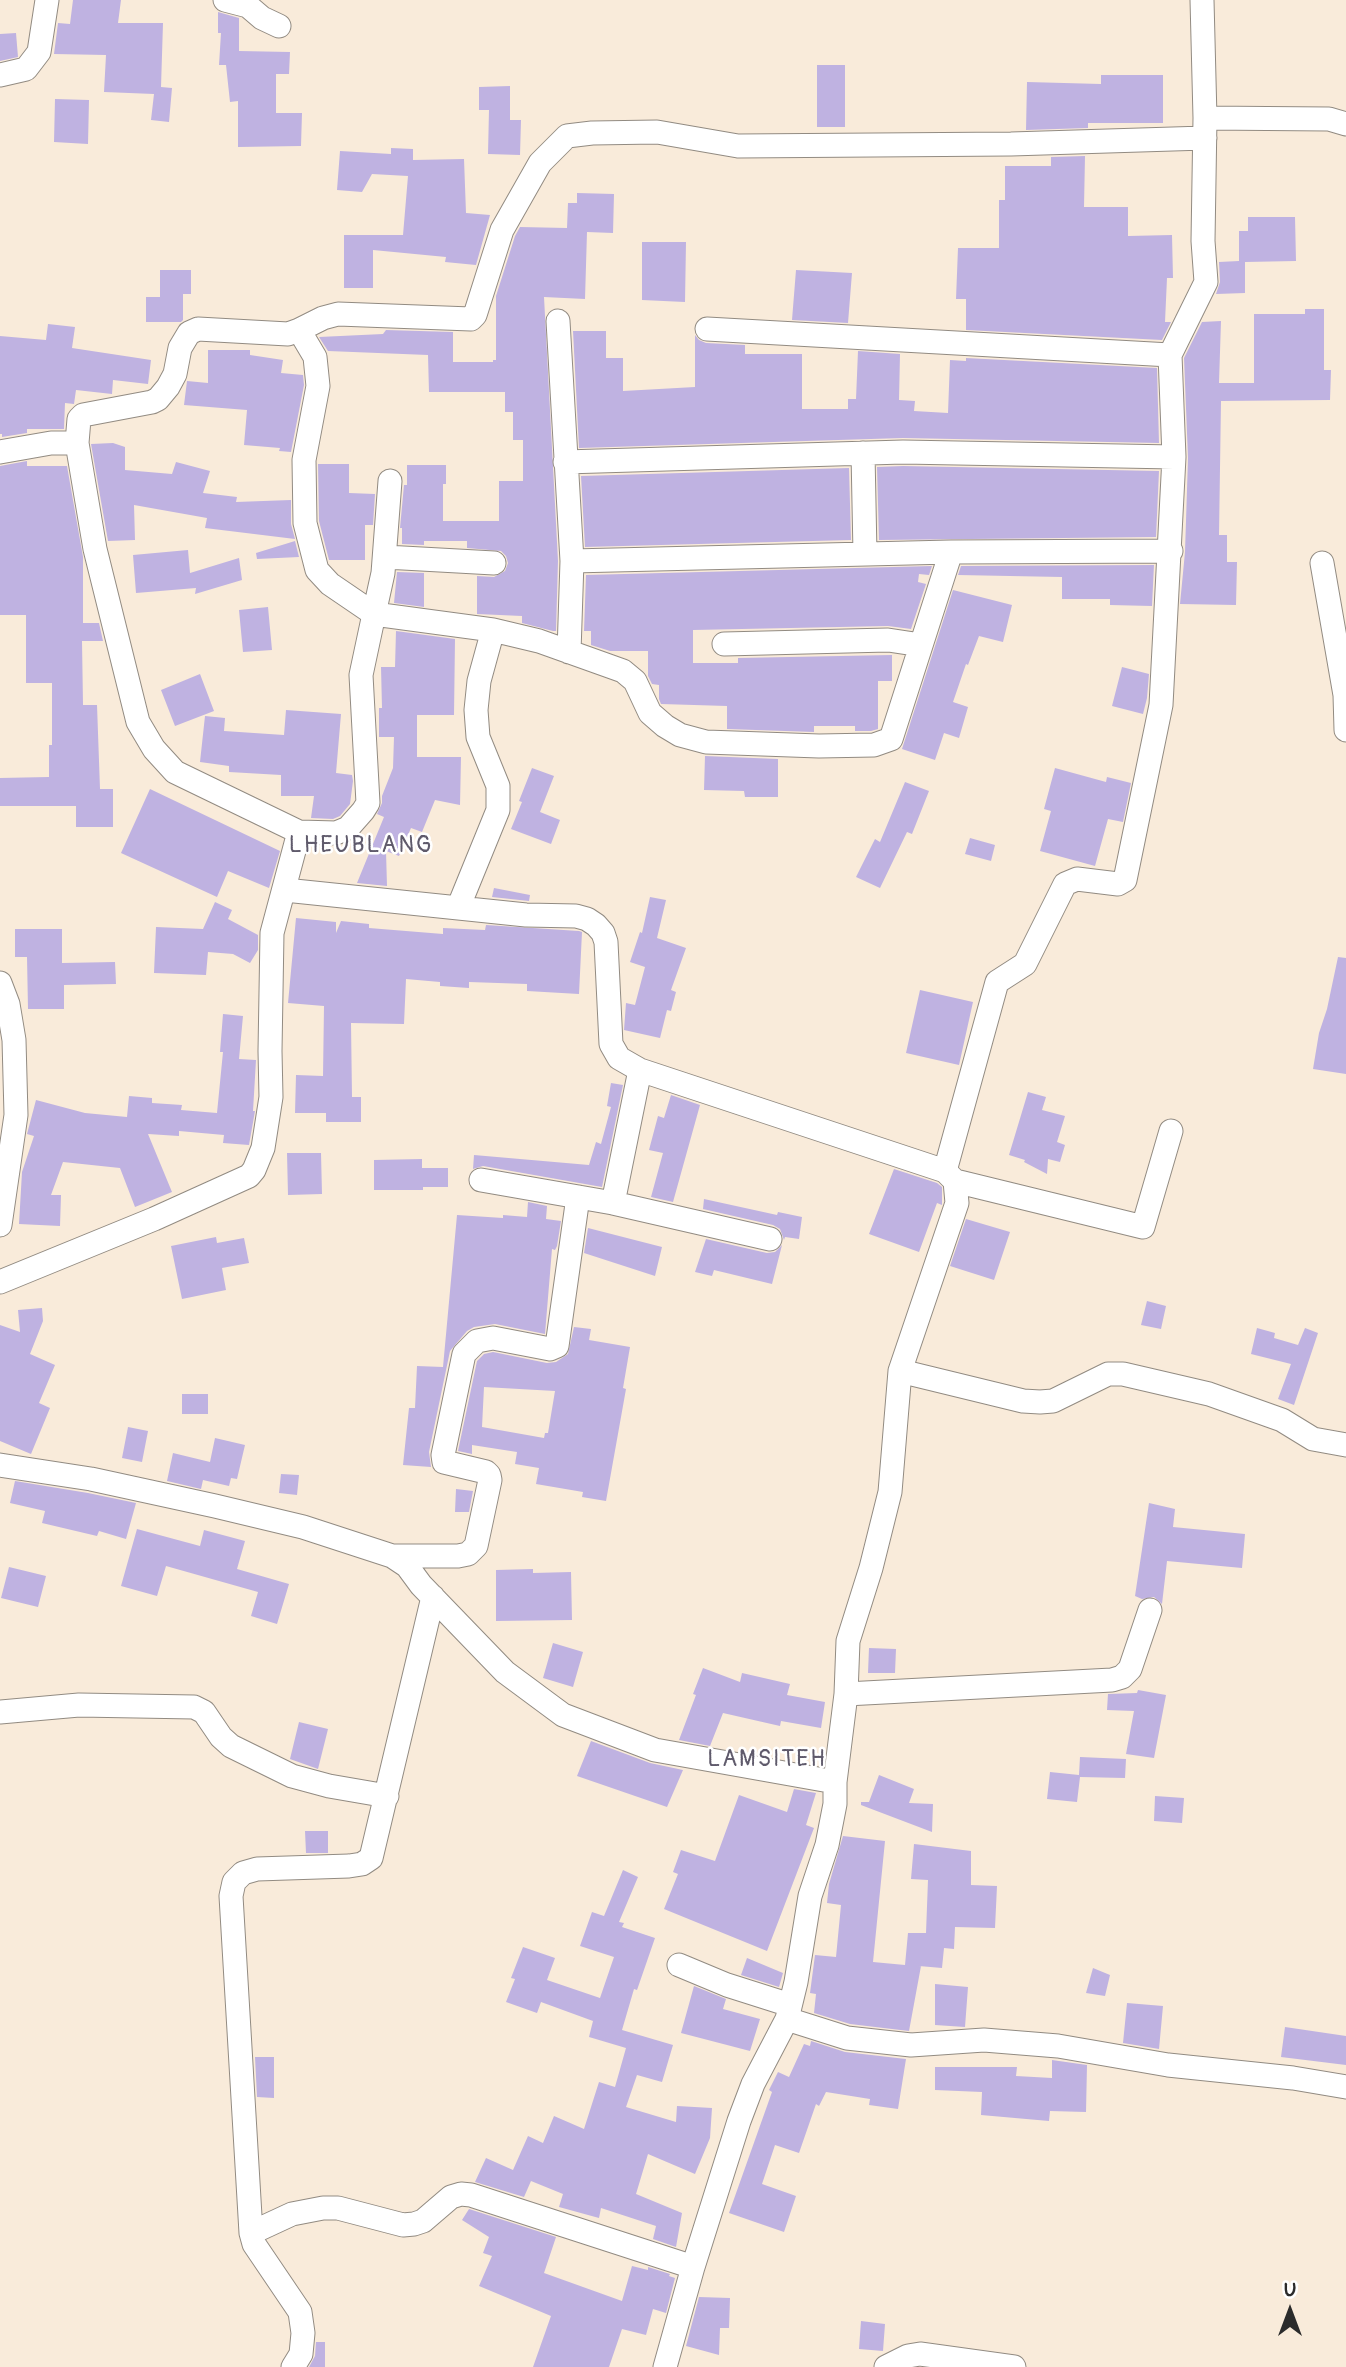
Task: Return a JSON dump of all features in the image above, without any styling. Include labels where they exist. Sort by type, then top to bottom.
[{"type":"street","points":[[0,75],[26,69],[39,52],[47,0]]},
{"type":"street","points":[[225,0],[248,6],[262,19],[279,26]]},
{"type":"street","points":[[665,2367],[738,2121],[752,2084],[789,2012],[810,1896],[827,1845],[835,1804],[850,1626],[870,1568],[890,1492],[900,1371],[957,1203],[950,1176],[997,982],[1025,964],[1065,884],[1077,879],[1118,884],[1125,880],[1161,705],[1174,457],[1170,355],[1206,282],[1203,241],[1205,128],[1202,0]]},
{"type":"street","points":[[390,481],[385,557],[360,675],[368,803],[342,831],[299,832],[175,772],[148,740],[138,722],[95,549],[77,443],[79,419],[83,415],[152,402],[162,395],[175,374],[180,348],[189,333],[212,329],[288,334],[338,314],[471,319],[475,315],[502,230],[540,163],[567,136],[657,132],[738,146],[1011,144],[1329,119],[1346,124]]},
{"type":"street","points":[[558,321],[572,561],[569,652]]},
{"type":"street","points":[[299,330],[315,357],[318,386],[304,460],[305,523],[317,570],[330,584],[374,614],[492,630],[538,641],[623,671],[635,681],[650,713],[680,735],[706,742],[819,746],[874,744],[891,739],[951,552]]},
{"type":"street","points":[[707,330],[1170,355]]},
{"type":"street","points":[[0,452],[51,443],[77,443]]},
{"type":"street","points":[[565,462],[863,453],[1174,457]]},
{"type":"street","points":[[863,453],[864,554]]},
{"type":"street","points":[[572,561],[951,552],[1171,551]]},
{"type":"street","points":[[385,557],[494,563]]},
{"type":"street","points":[[1322,563],[1345,695],[1346,730]]},
{"type":"street","points":[[458,908],[499,810],[499,786],[478,737],[476,710],[479,681],[492,630]]},
{"type":"street","points":[[724,644],[888,640],[921,645]]},
{"type":"street","points":[[0,1282],[153,1219],[249,1176],[254,1170],[263,1148],[271,1097],[272,933],[299,832]]},
{"type":"street","points":[[285,890],[526,915],[576,916],[596,925],[606,942],[611,1044],[619,1058],[640,1070],[950,1176],[1143,1227],[1171,1131]]},
{"type":"street","points":[[0,983],[8,1004],[14,1040],[16,1115],[0,1225]]},
{"type":"street","points":[[613,1203],[640,1070]]},
{"type":"street","points":[[481,1180],[613,1203],[770,1239]]},
{"type":"street","points":[[413,1576],[468,1554],[476,1546],[489,1475],[444,1462],[443,1455],[464,1354],[477,1341],[493,1338],[550,1349],[557,1346],[578,1197]]},
{"type":"street","points":[[900,1371],[1023,1401],[1040,1402],[1053,1401],[1108,1374],[1123,1374],[1209,1394],[1282,1420],[1313,1439],[1346,1445]]},
{"type":"street","points":[[0,1465],[91,1479],[303,1527],[413,1576],[505,1672],[563,1715],[655,1750],[835,1782]]},
{"type":"street","points":[[293,2367],[301,2354],[303,2333],[299,2312],[254,2244],[251,2233],[231,1896],[233,1882],[243,1873],[257,1869],[349,1866],[362,1864],[371,1858],[387,1796],[413,1576]]},
{"type":"street","points":[[846,1694],[1112,1680],[1130,1669],[1150,1610]]},
{"type":"street","points":[[0,1712],[79,1705],[194,1707],[204,1712],[221,1737],[231,1746],[292,1776],[329,1787],[387,1796]]},
{"type":"street","points":[[679,1965],[847,2038],[911,2045],[984,2040],[1058,2046],[1168,2065],[1293,2078],[1346,2087]]},
{"type":"street","points":[[251,2233],[292,2214],[323,2208],[338,2208],[403,2225],[414,2224],[423,2221],[452,2197],[471,2194],[693,2267]]},
{"type":"street","points":[[886,2367],[908,2356],[920,2354],[1014,2367]]},
{"type":"building","points":[[73,0],[121,0],[118,23],[163,23],[161,87],[172,88],[169,122],[151,120],[154,94],[104,92],[106,55],[54,54],[58,23],[70,24]]},
{"type":"building","points":[[218,12],[239,18],[239,51],[290,52],[289,74],[276,74],[276,113],[302,113],[301,146],[238,147],[238,101],[230,102],[226,65],[219,65],[221,33],[218,33]]},
{"type":"building","points":[[16,33],[18,57],[0,61],[0,34]]},
{"type":"building","points":[[817,65],[845,65],[845,127],[817,127]]},
{"type":"building","points":[[1101,75],[1163,75],[1163,123],[1088,123],[1088,128],[1026,130],[1027,82],[1101,84]]},
{"type":"building","points":[[510,86],[510,120],[521,120],[520,155],[488,154],[489,110],[479,110],[479,87]]},
{"type":"building","points":[[55,99],[89,100],[88,144],[54,142]]},
{"type":"building","points":[[391,148],[413,149],[413,160],[464,159],[466,213],[490,215],[476,265],[445,262],[446,257],[373,250],[373,288],[344,288],[344,235],[403,235],[408,176],[372,174],[362,192],[337,190],[340,151],[391,154]]},
{"type":"building","points":[[1085,156],[1084,207],[1128,207],[1128,236],[1172,235],[1173,278],[1167,278],[1165,322],[1171,322],[1162,340],[966,330],[966,299],[956,299],[958,248],[999,248],[999,200],[1005,200],[1005,166],[1051,166],[1051,157]]},
{"type":"building","points":[[577,193],[614,194],[613,233],[587,232],[585,299],[544,297],[558,561],[556,631],[553,631],[522,623],[522,616],[477,614],[477,576],[494,577],[505,571],[508,563],[501,551],[467,548],[467,541],[402,544],[400,528],[404,485],[407,485],[407,465],[446,465],[443,521],[499,521],[499,481],[523,481],[523,440],[513,440],[513,412],[505,412],[505,392],[429,392],[428,355],[328,351],[319,337],[383,334],[386,330],[453,332],[453,362],[493,362],[496,360],[496,296],[515,236],[520,227],[567,228],[568,203],[577,203]]},
{"type":"building","points":[[1248,217],[1295,217],[1296,261],[1245,262],[1245,293],[1216,294],[1220,282],[1219,262],[1239,261],[1239,231],[1248,231]]},
{"type":"building","points":[[642,242],[686,242],[685,302],[642,300]]},
{"type":"building","points":[[160,270],[191,270],[191,294],[183,294],[181,322],[146,322],[146,297],[160,297]]},
{"type":"building","points":[[796,270],[852,273],[848,323],[792,320]]},
{"type":"building","points":[[1305,309],[1324,309],[1324,370],[1331,370],[1330,400],[1221,401],[1219,535],[1227,535],[1227,562],[1237,562],[1236,605],[1180,604],[1185,552],[1188,458],[1184,358],[1202,322],[1221,321],[1219,383],[1254,383],[1254,314],[1305,314]]},
{"type":"building","points":[[48,324],[75,327],[72,348],[151,360],[148,384],[113,380],[112,394],[76,390],[74,404],[65,403],[64,429],[27,429],[27,433],[2,437],[0,336],[46,340]]},
{"type":"building","points":[[573,331],[606,331],[606,358],[623,358],[623,391],[695,387],[695,335],[706,343],[745,345],[745,354],[802,354],[802,409],[848,409],[848,399],[856,399],[858,351],[900,354],[899,400],[915,401],[914,411],[948,413],[950,360],[966,361],[966,358],[1157,368],[1159,443],[903,438],[579,448]]},
{"type":"building","points":[[208,350],[250,350],[250,355],[283,360],[281,373],[303,375],[304,385],[291,452],[279,451],[280,448],[244,445],[247,410],[184,405],[187,381],[208,383]]},
{"type":"building","points":[[113,443],[125,447],[125,470],[172,474],[176,462],[210,471],[203,493],[237,497],[236,502],[291,500],[291,524],[295,539],[205,528],[207,518],[134,505],[135,540],[108,541],[91,444]]},
{"type":"building","points":[[27,461],[27,466],[67,466],[83,557],[83,623],[99,623],[103,641],[82,641],[83,705],[97,705],[100,789],[113,789],[113,827],[76,827],[76,806],[0,806],[0,778],[49,777],[49,745],[52,745],[52,683],[26,683],[26,615],[0,615],[0,466]]},
{"type":"building","points":[[318,464],[349,464],[349,493],[375,494],[373,525],[365,525],[365,560],[329,560],[319,521]]},
{"type":"building","points":[[877,467],[1159,471],[1156,537],[879,540]]},
{"type":"building","points":[[849,468],[851,540],[585,547],[581,476]]},
{"type":"building","points":[[295,541],[299,557],[257,559],[256,553]]},
{"type":"building","points":[[188,550],[190,573],[239,558],[242,580],[195,594],[196,588],[136,593],[133,555]]},
{"type":"building","points":[[1154,565],[1152,606],[1110,605],[1110,599],[1062,599],[1062,577],[958,575],[961,566]]},
{"type":"building","points":[[932,566],[929,575],[919,574],[918,582],[926,584],[911,629],[888,626],[693,630],[693,663],[738,663],[738,658],[892,655],[892,681],[878,681],[878,729],[871,731],[855,731],[855,726],[814,726],[814,732],[727,729],[727,706],[661,704],[659,685],[652,684],[648,676],[648,651],[610,651],[591,645],[591,631],[584,631],[586,575]]},
{"type":"building","points":[[397,572],[424,573],[424,607],[394,603]]},
{"type":"building","points":[[953,590],[1012,605],[1003,642],[979,636],[953,702],[968,707],[959,738],[944,733],[935,760],[902,749]]},
{"type":"building","points":[[268,607],[272,650],[243,652],[239,610]]},
{"type":"building","points":[[396,631],[455,639],[454,715],[417,715],[417,757],[461,757],[460,805],[435,800],[422,832],[411,828],[399,856],[386,851],[387,886],[357,883],[384,817],[377,814],[393,768],[394,737],[379,737],[379,708],[382,708],[381,667],[395,667]]},
{"type":"building","points":[[1122,667],[1149,674],[1143,714],[1112,706]]},
{"type":"building","points":[[200,674],[214,711],[175,726],[161,690]]},
{"type":"building","points":[[286,710],[341,714],[336,773],[352,775],[353,781],[350,804],[340,816],[333,819],[311,818],[314,796],[281,796],[281,775],[229,772],[229,766],[200,762],[205,716],[225,718],[224,731],[284,735]]},
{"type":"building","points":[[705,756],[778,759],[778,797],[745,797],[744,791],[704,790]]},
{"type":"building","points":[[532,768],[554,776],[540,812],[560,820],[551,844],[511,829]]},
{"type":"building","points":[[1055,768],[1106,782],[1107,777],[1131,783],[1123,822],[1108,819],[1095,866],[1040,851],[1051,811],[1044,809]]},
{"type":"building","points":[[905,782],[929,791],[912,834],[907,832],[880,888],[856,877],[875,839],[880,842]]},
{"type":"building","points":[[150,789],[280,851],[269,888],[228,871],[217,897],[121,853]]},
{"type":"building","points":[[970,838],[995,845],[991,861],[965,854]]},
{"type":"building","points":[[494,888],[530,895],[529,901],[492,897]]},
{"type":"building","points":[[650,897],[666,900],[657,938],[686,948],[671,990],[676,992],[671,1011],[667,1010],[660,1038],[624,1030],[626,1003],[635,1005],[645,967],[630,962],[640,932],[642,933]]},
{"type":"building","points":[[215,902],[232,910],[228,919],[258,935],[258,950],[250,963],[233,954],[208,952],[206,975],[154,973],[156,927],[203,929]]},
{"type":"building","points":[[296,918],[336,922],[336,933],[341,921],[369,924],[369,928],[443,934],[443,928],[485,930],[486,925],[579,931],[582,932],[579,994],[527,991],[527,984],[469,982],[469,988],[440,986],[440,982],[406,979],[404,1024],[351,1023],[352,1097],[361,1097],[361,1122],[326,1122],[326,1113],[295,1113],[296,1075],[323,1076],[324,1006],[288,1003]]},
{"type":"building","points":[[15,929],[62,929],[62,963],[115,962],[116,984],[64,985],[64,1009],[28,1009],[27,957],[15,957]]},
{"type":"building","points":[[1338,957],[1346,958],[1346,1074],[1313,1069]]},
{"type":"building","points":[[920,990],[973,1002],[959,1065],[906,1053]]},
{"type":"building","points":[[223,1014],[243,1016],[239,1059],[256,1060],[255,1111],[249,1145],[223,1143],[224,1135],[179,1131],[179,1136],[148,1134],[172,1192],[135,1207],[120,1168],[63,1162],[51,1195],[61,1195],[60,1226],[19,1224],[22,1172],[34,1136],[27,1134],[36,1100],[85,1113],[127,1117],[129,1096],[152,1098],[152,1103],[182,1105],[181,1110],[217,1113],[223,1052],[220,1052]]},
{"type":"building","points":[[611,1083],[623,1085],[602,1187],[483,1166],[473,1169],[474,1155],[589,1165],[596,1142],[601,1144],[611,1107],[607,1106]]},
{"type":"building","points":[[1028,1092],[1046,1097],[1042,1110],[1065,1116],[1057,1142],[1065,1145],[1060,1162],[1048,1159],[1047,1174],[1024,1162],[1025,1160],[1009,1155]]},
{"type":"building","points":[[671,1095],[700,1105],[673,1202],[651,1197],[663,1153],[649,1150],[658,1116],[664,1118]]},
{"type":"building","points":[[287,1153],[321,1153],[322,1194],[288,1195]]},
{"type":"building","points":[[422,1159],[422,1168],[448,1168],[448,1187],[374,1190],[374,1160]]},
{"type":"building","points":[[894,1169],[942,1187],[942,1205],[937,1203],[919,1252],[869,1234]]},
{"type":"building","points":[[704,1199],[777,1215],[778,1212],[802,1217],[799,1239],[785,1237],[784,1240],[780,1229],[773,1225],[703,1209]]},
{"type":"building","points":[[528,1202],[547,1206],[546,1219],[561,1221],[557,1246],[555,1250],[552,1249],[545,1334],[495,1324],[474,1327],[467,1331],[450,1351],[429,1452],[431,1467],[403,1465],[409,1408],[415,1408],[417,1366],[443,1367],[457,1215],[527,1217]]},
{"type":"building","points":[[966,1219],[1010,1232],[994,1280],[950,1266]]},
{"type":"building","points":[[588,1228],[662,1247],[655,1276],[584,1253]]},
{"type":"building","points":[[216,1237],[217,1243],[244,1238],[249,1263],[222,1268],[226,1290],[182,1299],[171,1246]]},
{"type":"building","points":[[706,1239],[767,1253],[775,1252],[782,1245],[772,1284],[714,1270],[712,1276],[695,1272]]},
{"type":"building","points":[[1147,1301],[1166,1306],[1161,1329],[1141,1325]]},
{"type":"building","points":[[42,1308],[43,1321],[30,1354],[55,1365],[39,1403],[50,1408],[31,1454],[0,1441],[0,1325],[20,1332],[18,1310]]},
{"type":"building","points":[[574,1327],[591,1329],[589,1340],[630,1347],[623,1388],[626,1389],[606,1501],[582,1497],[583,1492],[536,1484],[539,1468],[515,1464],[517,1452],[472,1445],[472,1454],[458,1451],[477,1361],[484,1354],[493,1352],[547,1363],[556,1362],[568,1354]],"holes":[[[484,1387],[555,1391],[548,1433],[545,1433],[544,1438],[482,1427]]]},
{"type":"building","points":[[1257,1328],[1275,1333],[1274,1338],[1298,1345],[1305,1328],[1318,1333],[1294,1405],[1278,1399],[1291,1364],[1251,1354]]},
{"type":"building","points":[[182,1394],[208,1394],[208,1414],[182,1414]]},
{"type":"building","points":[[128,1427],[148,1431],[142,1462],[122,1458]]},
{"type":"building","points":[[215,1438],[245,1445],[237,1479],[231,1478],[229,1486],[203,1480],[201,1489],[167,1481],[173,1453],[210,1462]]},
{"type":"building","points":[[281,1474],[299,1475],[297,1495],[279,1493]]},
{"type":"building","points":[[15,1481],[136,1503],[126,1539],[99,1531],[97,1536],[42,1523],[45,1511],[10,1503]]},
{"type":"building","points":[[456,1489],[473,1491],[469,1512],[455,1512]]},
{"type":"building","points":[[1149,1503],[1175,1509],[1173,1527],[1245,1534],[1242,1568],[1167,1561],[1162,1604],[1154,1597],[1142,1599],[1135,1596]]},
{"type":"building","points":[[137,1529],[200,1546],[204,1530],[245,1541],[237,1569],[289,1584],[277,1624],[251,1616],[258,1592],[166,1566],[157,1596],[121,1586]]},
{"type":"building","points":[[9,1567],[46,1576],[38,1607],[1,1598]]},
{"type":"building","points":[[533,1569],[533,1573],[571,1572],[572,1620],[496,1621],[496,1570]]},
{"type":"building","points":[[553,1643],[583,1652],[573,1687],[543,1678]]},
{"type":"building","points":[[869,1648],[896,1649],[895,1673],[868,1673]]},
{"type":"building","points":[[703,1668],[740,1682],[742,1673],[790,1684],[787,1695],[825,1702],[821,1728],[781,1721],[780,1726],[723,1713],[710,1746],[679,1740]]},
{"type":"building","points":[[1138,1690],[1166,1695],[1154,1758],[1126,1754],[1134,1711],[1107,1710],[1108,1694],[1137,1693]]},
{"type":"building","points":[[299,1722],[328,1729],[318,1769],[290,1759]]},
{"type":"building","points":[[591,1741],[650,1763],[683,1770],[667,1807],[577,1776]]},
{"type":"building","points":[[1080,1757],[1126,1759],[1125,1778],[1080,1777],[1077,1802],[1047,1799],[1050,1772],[1079,1775]]},
{"type":"building","points":[[879,1775],[914,1789],[909,1803],[933,1804],[932,1832],[861,1805],[861,1802],[869,1802]]},
{"type":"building","points":[[794,1789],[816,1793],[806,1825],[814,1828],[767,1951],[664,1909],[678,1874],[673,1872],[681,1850],[715,1861],[739,1795],[787,1812]]},
{"type":"building","points":[[1155,1796],[1184,1798],[1182,1823],[1154,1821]]},
{"type":"building","points":[[305,1831],[328,1831],[328,1853],[306,1853]]},
{"type":"building","points":[[843,1836],[885,1841],[873,1962],[905,1965],[908,1933],[926,1933],[928,1880],[911,1879],[914,1844],[971,1851],[971,1885],[997,1886],[995,1928],[955,1927],[954,1949],[944,1948],[942,1968],[921,1966],[909,2031],[850,2024],[814,2013],[816,1994],[810,1993],[815,1955],[836,1957],[841,1905],[827,1903],[829,1884]]},
{"type":"building","points":[[623,1870],[638,1877],[619,1922],[624,1923],[622,1927],[655,1938],[637,1990],[634,1989],[622,2030],[673,2045],[662,2082],[637,2075],[626,2107],[676,2122],[677,2106],[712,2108],[710,2138],[695,2174],[648,2154],[636,2194],[682,2213],[676,2247],[653,2239],[656,2226],[601,2208],[599,2218],[559,2207],[563,2194],[531,2181],[524,2197],[475,2182],[486,2158],[513,2170],[528,2136],[543,2143],[554,2116],[584,2129],[599,2082],[615,2087],[626,2048],[589,2037],[593,2021],[541,2002],[537,2013],[506,2002],[515,1979],[511,1978],[523,1947],[555,1958],[547,1980],[600,1998],[614,1957],[580,1946],[592,1912],[604,1916]]},
{"type":"building","points":[[747,1958],[783,1973],[779,1987],[741,1975]]},
{"type":"building","points":[[1093,1968],[1110,1975],[1105,1996],[1086,1993]]},
{"type":"building","points":[[935,1984],[968,1987],[965,2027],[935,2025]]},
{"type":"building","points":[[694,1986],[726,1999],[723,2009],[760,2019],[750,2051],[681,2033]]},
{"type":"building","points":[[1127,2003],[1163,2006],[1159,2049],[1123,2043]]},
{"type":"building","points":[[1285,2027],[1346,2036],[1346,2065],[1281,2057]]},
{"type":"building","points":[[811,2041],[845,2052],[906,2059],[898,2109],[869,2105],[870,2099],[826,2092],[819,2106],[816,2104],[799,2153],[775,2145],[762,2184],[796,2196],[784,2232],[729,2213],[772,2092],[769,2090],[778,2072],[789,2077],[804,2044],[810,2046]]},
{"type":"building","points":[[255,2057],[274,2057],[274,2098],[257,2097]]},
{"type":"building","points":[[1052,2060],[1087,2065],[1086,2112],[1050,2111],[1049,2121],[981,2115],[982,2092],[935,2090],[935,2067],[1017,2067],[1016,2076],[1052,2078]]},
{"type":"building","points":[[469,2209],[556,2237],[544,2273],[622,2301],[632,2266],[648,2270],[648,2267],[670,2274],[669,2276],[675,2278],[666,2313],[653,2309],[646,2335],[622,2329],[609,2367],[533,2367],[551,2316],[479,2286],[492,2256],[483,2253],[489,2237],[462,2220]]},
{"type":"building","points":[[699,2297],[730,2298],[729,2328],[720,2328],[719,2355],[686,2346]]},
{"type":"building","points":[[861,2321],[885,2324],[883,2351],[859,2349]]},
{"type":"building","points":[[316,2342],[325,2342],[325,2367],[309,2367],[315,2356]]},
{"type":"district","name":"LHEUBLANG","points":[[361,846]]},
{"type":"district","name":"LAMSITEH","points":[[767,1760]]}]
